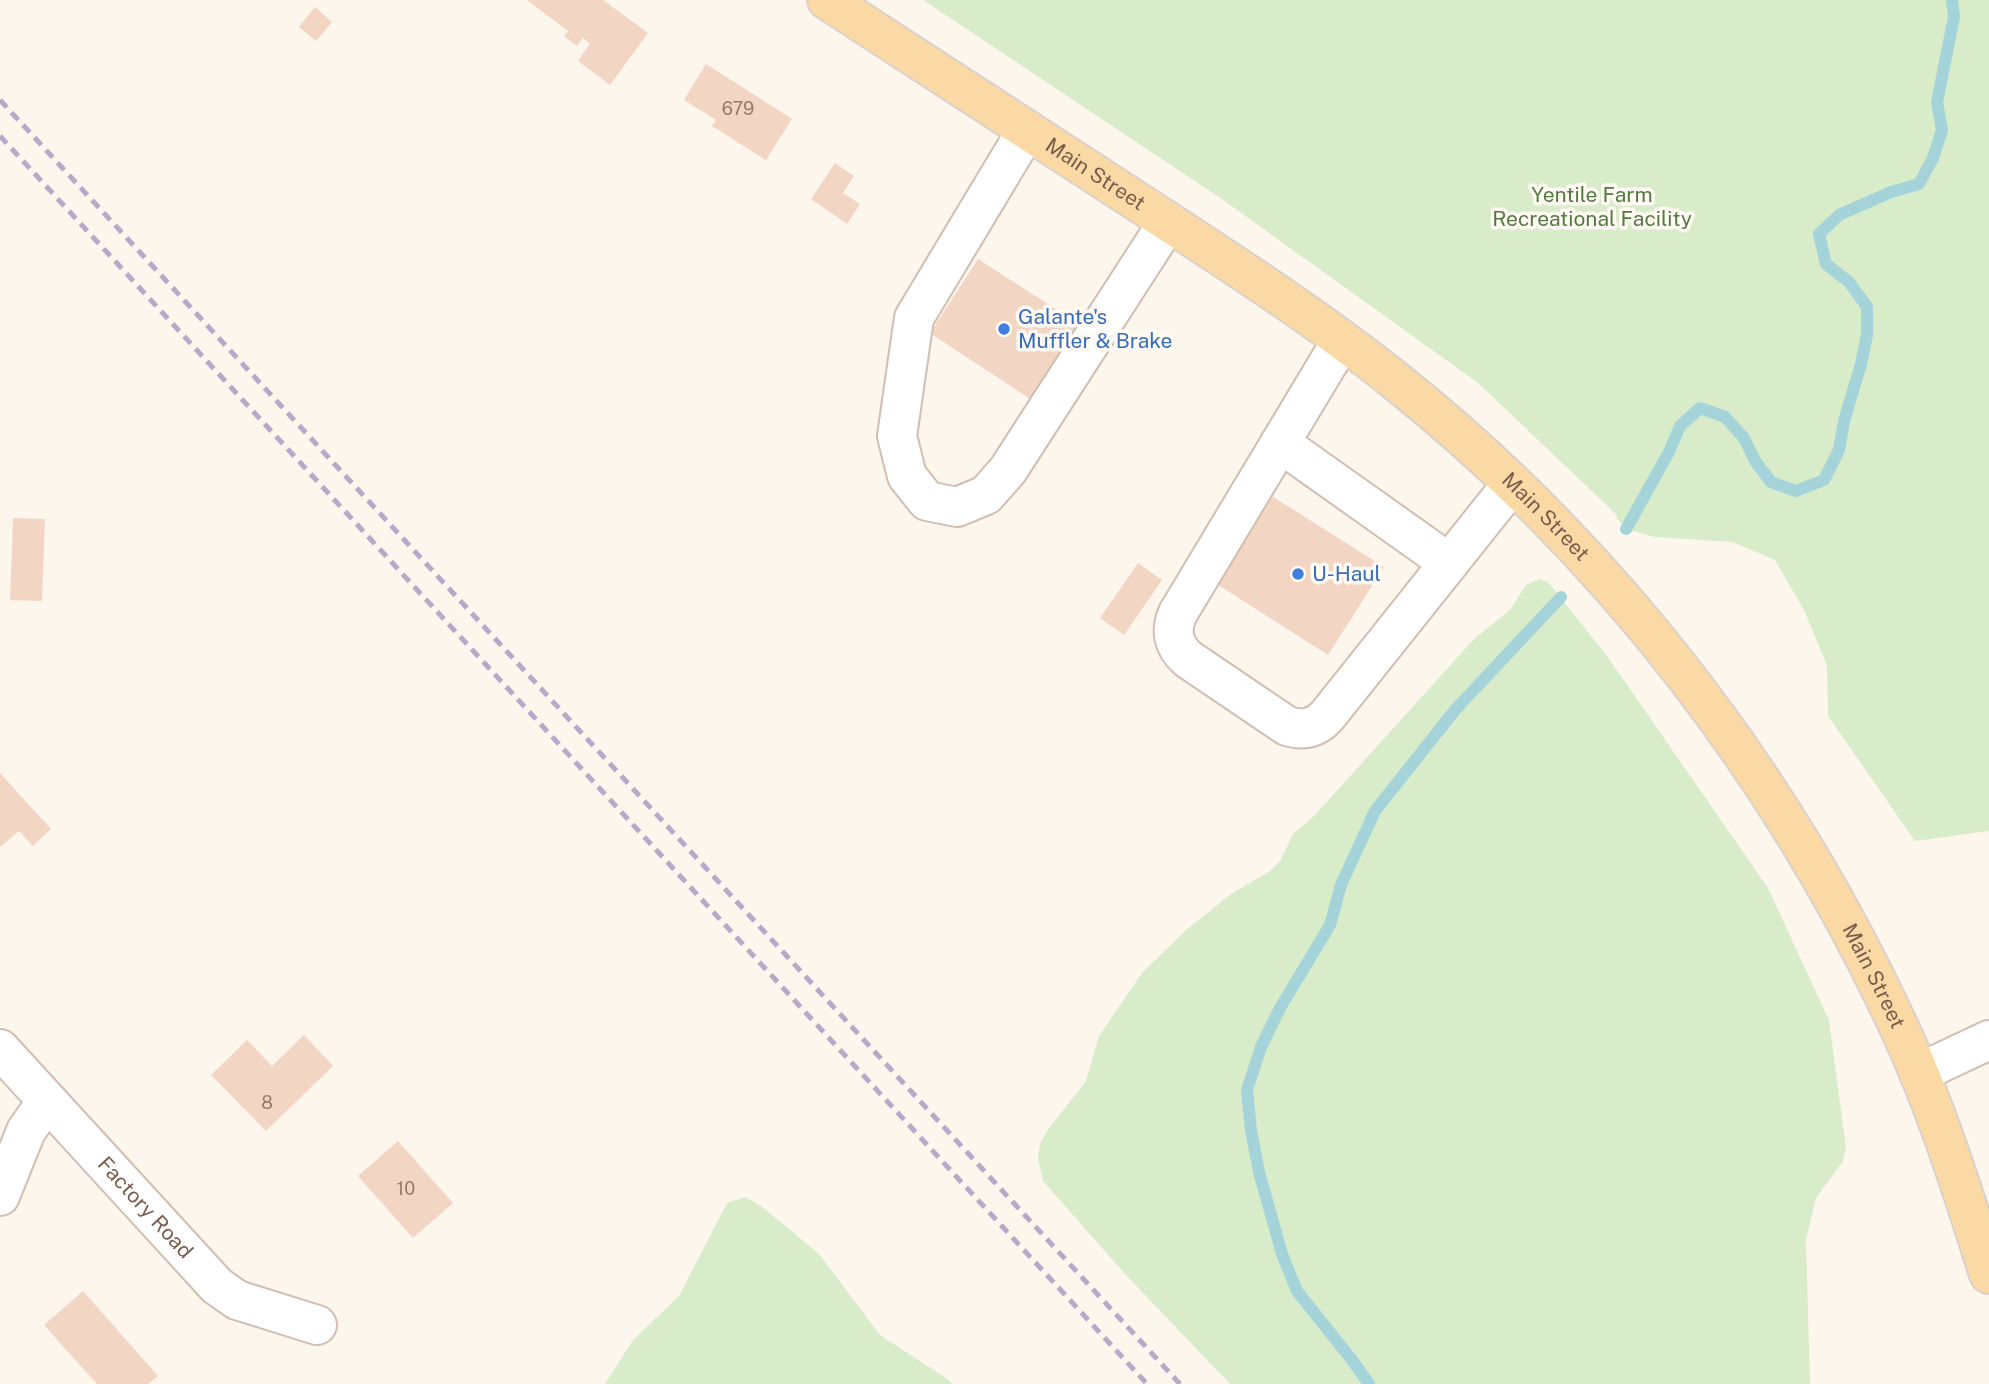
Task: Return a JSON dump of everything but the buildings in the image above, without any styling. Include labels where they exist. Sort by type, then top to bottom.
[{"type":"main road","name":"Main Street","points":[[827,0],[1168,222],[1342,341],[1401,385],[1512,484],[1620,597],[1718,719],[1799,841],[1834,900],[1898,1024],[1919,1073],[1961,1186],[1989,1273]]},
{"type":"street","points":[[1027,130],[914,318],[897,436],[907,476],[928,501],[957,507],[986,495],[1008,470],[1168,222]]},
{"type":"street","points":[[1342,341],[1175,619],[1175,641],[1188,659],[1287,726],[1302,729],[1316,725],[1327,716],[1512,484]]},
{"type":"street","points":[[1280,443],[1449,564]]},
{"type":"street","points":[[1919,1073],[1989,1040]]},
{"type":"street","name":"Factory Road","points":[[0,1049],[217,1286],[237,1300],[317,1325]]},
{"type":"street","points":[[0,1196],[26,1131],[47,1101]]},
{"type":"green space","name":"Yentile Farm Recreational Facility","points":[[923,0],[1989,0],[1989,831],[1915,841],[1828,716],[1827,666],[1805,612],[1775,560],[1732,542],[1655,537],[1626,529],[1617,515],[1478,383],[1219,197]]},
{"type":"green space","points":[[1539,579],[1548,582],[1607,656],[1768,888],[1829,1020],[1846,1148],[1843,1161],[1816,1198],[1806,1240],[1810,1384],[1230,1384],[1125,1274],[1043,1181],[1038,1158],[1040,1144],[1086,1081],[1099,1036],[1142,973],[1186,930],[1231,894],[1270,871],[1280,861],[1293,834],[1314,816],[1474,639],[1510,610],[1526,585]]},
{"type":"green space","points":[[745,1197],[761,1206],[819,1254],[880,1335],[952,1384],[605,1384],[633,1340],[679,1296],[727,1203]]},
{"type":"waterway","points":[[1626,529],[1669,452],[1680,426],[1700,408],[1725,417],[1744,438],[1755,461],[1771,482],[1796,491],[1824,480],[1839,450],[1844,421],[1861,364],[1867,335],[1867,307],[1849,282],[1826,264],[1819,234],[1839,215],[1891,192],[1919,184],[1933,158],[1942,130],[1937,102],[1954,17],[1952,0]]},
{"type":"waterway","points":[[1369,1384],[1297,1291],[1282,1254],[1259,1172],[1247,1090],[1261,1047],[1280,1008],[1330,925],[1341,885],[1375,811],[1455,710],[1561,597]]},
{"type":"railway","points":[[0,100],[1180,1384]]},
{"type":"railway","points":[[0,136],[1147,1384]]},
{"type":"place","name":"Galante's Muffler & Brake","points":[[1004,329]]},
{"type":"place","name":"U-Haul","points":[[1298,574]]}]
